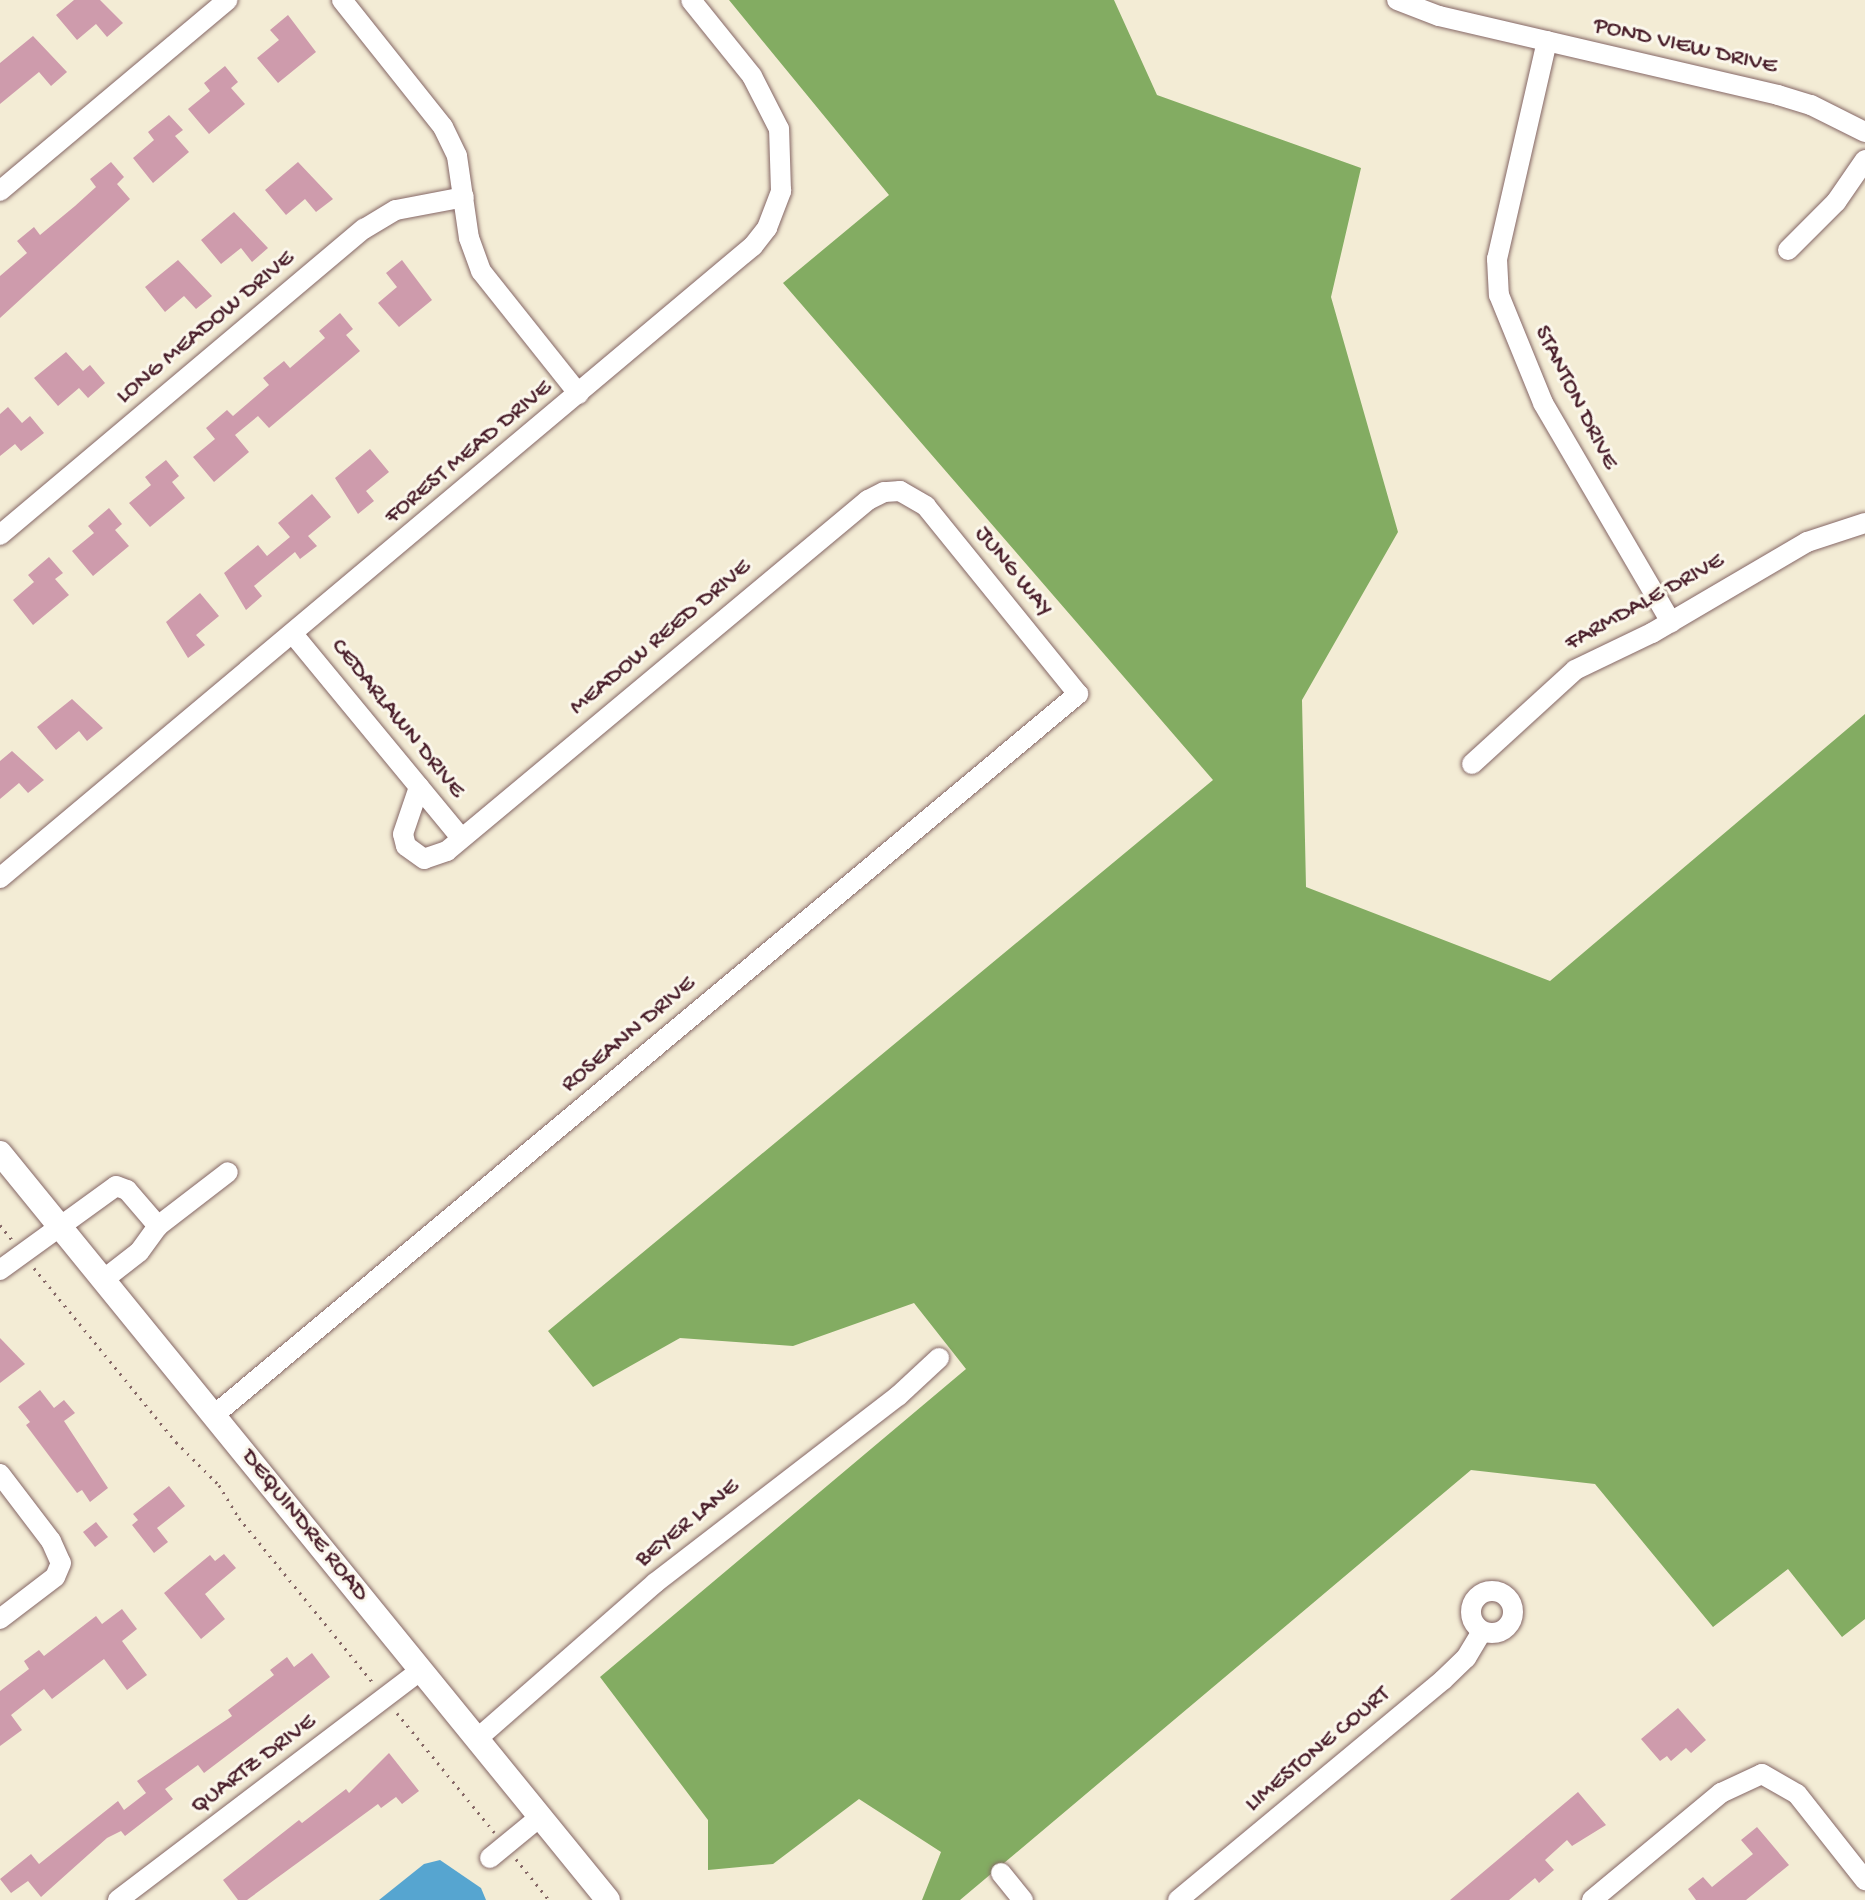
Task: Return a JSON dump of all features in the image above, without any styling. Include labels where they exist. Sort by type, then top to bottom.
[{"type":"main road","name":"DEQUINDRE ROAD","points":[[0,1153],[608,1900]]},
{"type":"street","points":[[0,191],[228,0]]},
{"type":"street","points":[[342,0],[443,127],[457,156],[472,250],[481,271],[579,394]]},
{"type":"street","name":"FOREST MEAD DRIVE","points":[[0,878],[735,265],[767,228],[781,191],[783,150],[773,111],[752,76],[691,0]]},
{"type":"street","name":"POND VIEW DRIVE","points":[[1397,0],[1439,16],[1811,105],[1865,132]]},
{"type":"street","name":"STANTON DRIVE","points":[[1547,41],[1497,259],[1499,295],[1543,403],[1671,622]]},
{"type":"street","points":[[1788,250],[1836,202],[1865,160]]},
{"type":"street","name":"LONG MEADOW DRIVE","points":[[0,535],[364,229],[408,206],[464,197]]},
{"type":"street","name":"JUNG WAY","points":[[900,491],[926,506],[1078,694]]},
{"type":"street","name":"MEADOW REED DRIVE","points":[[419,787],[403,834],[406,846],[424,859],[461,838],[868,500],[900,491]]},
{"type":"street","name":"FARMDALE DRIVE","points":[[1472,764],[1575,670],[1671,622],[1807,542],[1865,523]]},
{"type":"street","name":"CEDARLAWN DRIVE","points":[[293,634],[461,838]]},
{"type":"street","name":"ROSEANN DRIVE","points":[[213,1416],[1078,694]]},
{"type":"street","points":[[103,1280],[139,1252],[158,1226],[228,1172]]},
{"type":"street","points":[[0,1270],[58,1225],[116,1186],[127,1190],[158,1226]]},
{"type":"street","name":"BEYER LANE","points":[[477,1739],[655,1583],[898,1396],[939,1358]]},
{"type":"street","points":[[0,1474],[51,1541],[61,1563],[55,1577],[0,1619]]},
{"type":"street","name":"LIMESTONE COURT","points":[[1178,1900],[1443,1680],[1466,1658],[1482,1631]]},
{"type":"street","name":"QUARTZ DRIVE","points":[[118,1900],[421,1670]]},
{"type":"street","points":[[1592,1900],[1721,1793],[1762,1774],[1797,1794],[1865,1880]]},
{"type":"street","points":[[497,1852],[540,1817]]},
{"type":"street","points":[[1001,1873],[1023,1900]]},
{"type":"path","points":[[0,1225],[13,1241]]},
{"type":"path","points":[[31,1264],[176,1442],[219,1485],[239,1518],[375,1686]]},
{"type":"path","points":[[393,1708],[497,1852],[549,1900]]},
{"type":"green space","points":[[729,0],[1114,0],[1157,95],[1361,168],[1331,297],[1398,532],[1302,700],[1306,887],[1550,981],[1865,714],[1865,1619],[1842,1637],[1788,1569],[1713,1627],[1595,1484],[1471,1470],[960,1900],[922,1900],[941,1852],[859,1799],[773,1864],[708,1870],[708,1820],[600,1677],[966,1369],[914,1303],[793,1346],[680,1338],[593,1387],[548,1331],[1213,780],[783,283],[889,195]]},
{"type":"water","points":[[440,1860],[481,1888],[486,1900],[379,1900],[424,1864]]},
{"type":"building","points":[[74,0],[100,0],[123,23],[107,37],[96,24],[77,40],[56,15]]},
{"type":"building","points":[[288,15],[316,52],[278,83],[257,58],[279,40],[270,30]]},
{"type":"building","points":[[33,36],[67,72],[51,86],[39,72],[0,104],[0,63]]},
{"type":"building","points":[[225,66],[238,82],[231,88],[245,104],[209,134],[188,109],[210,91],[204,83]]},
{"type":"building","points":[[169,115],[183,130],[175,136],[189,152],[153,183],[133,158],[154,140],[148,132]]},
{"type":"building","points":[[111,162],[124,177],[117,184],[130,199],[0,318],[0,276],[27,253],[17,241],[34,227],[40,235],[75,206],[96,187],[90,179]]},
{"type":"building","points":[[298,162],[333,199],[316,212],[305,199],[286,215],[265,190]]},
{"type":"building","points":[[234,212],[268,248],[252,262],[241,248],[221,264],[201,240]]},
{"type":"building","points":[[178,260],[212,296],[196,309],[184,296],[165,312],[145,287]]},
{"type":"building","points":[[402,260],[432,300],[399,327],[378,303],[397,287],[386,273]]},
{"type":"building","points":[[340,313],[353,329],[346,335],[360,351],[269,428],[258,416],[235,435],[249,452],[214,482],[193,457],[215,439],[206,428],[227,410],[233,416],[269,385],[263,378],[284,361],[290,368],[325,338],[319,331]]},
{"type":"building","points":[[66,352],[83,371],[90,365],[105,383],[88,398],[79,388],[58,406],[34,378]]},
{"type":"building","points":[[8,407],[22,423],[30,416],[44,433],[21,451],[15,444],[0,456],[0,414]]},
{"type":"building","points":[[370,449],[389,472],[366,491],[374,501],[358,514],[335,478]]},
{"type":"building","points":[[166,460],[179,476],[172,482],[185,498],[150,527],[129,503],[151,485],[145,477]]},
{"type":"building","points":[[312,494],[331,517],[308,536],[317,546],[300,559],[295,552],[254,586],[262,596],[246,610],[224,573],[258,545],[267,556],[290,537],[278,523]]},
{"type":"building","points":[[109,508],[122,524],[115,530],[129,546],[93,576],[72,551],[94,533],[88,526]]},
{"type":"building","points":[[49,557],[63,573],[55,579],[69,595],[33,625],[13,600],[34,582],[28,575]]},
{"type":"building","points":[[200,593],[219,616],[196,635],[205,645],[188,658],[166,622]]},
{"type":"building","points":[[72,699],[103,728],[87,741],[79,731],[56,750],[37,727]]},
{"type":"building","points":[[12,751],[44,780],[28,793],[19,783],[0,799],[0,761]]},
{"type":"building","points":[[0,1338],[25,1364],[0,1383]]},
{"type":"building","points":[[40,1390],[54,1408],[64,1400],[75,1413],[64,1421],[108,1488],[90,1502],[82,1490],[77,1493],[26,1425],[30,1422],[18,1407]]},
{"type":"building","points":[[169,1486],[185,1506],[157,1528],[168,1542],[154,1553],[132,1525],[138,1520],[133,1514]]},
{"type":"building","points":[[96,1522],[108,1537],[95,1547],[83,1532]]},
{"type":"building","points":[[224,1554],[236,1568],[205,1594],[225,1619],[201,1639],[164,1593],[210,1555],[215,1561]]},
{"type":"building","points":[[122,1609],[137,1629],[122,1641],[147,1675],[127,1690],[104,1659],[52,1699],[44,1689],[11,1715],[22,1730],[0,1746],[0,1691],[29,1669],[24,1661],[39,1650],[44,1656],[96,1616],[102,1624]]},
{"type":"building","points":[[312,1653],[330,1677],[204,1773],[198,1765],[165,1789],[173,1799],[125,1836],[121,1831],[107,1838],[41,1897],[28,1881],[11,1893],[0,1879],[31,1854],[39,1864],[118,1801],[124,1810],[146,1793],[137,1781],[232,1716],[228,1710],[274,1675],[270,1670],[287,1657],[294,1667]]},
{"type":"building","points":[[1678,1708],[1706,1740],[1691,1753],[1686,1748],[1671,1761],[1667,1756],[1660,1761],[1641,1739]]},
{"type":"building","points":[[389,1753],[419,1791],[402,1804],[396,1797],[381,1808],[378,1804],[247,1900],[238,1900],[223,1880],[299,1820],[302,1823],[346,1789],[349,1793]]},
{"type":"building","points":[[1578,1792],[1606,1825],[1572,1846],[1567,1840],[1545,1860],[1554,1870],[1539,1883],[1535,1878],[1509,1900],[1450,1900]]},
{"type":"building","points":[[1757,1827],[1789,1865],[1746,1900],[1696,1900],[1688,1889],[1703,1877],[1712,1887],[1753,1854],[1741,1840]]}]
